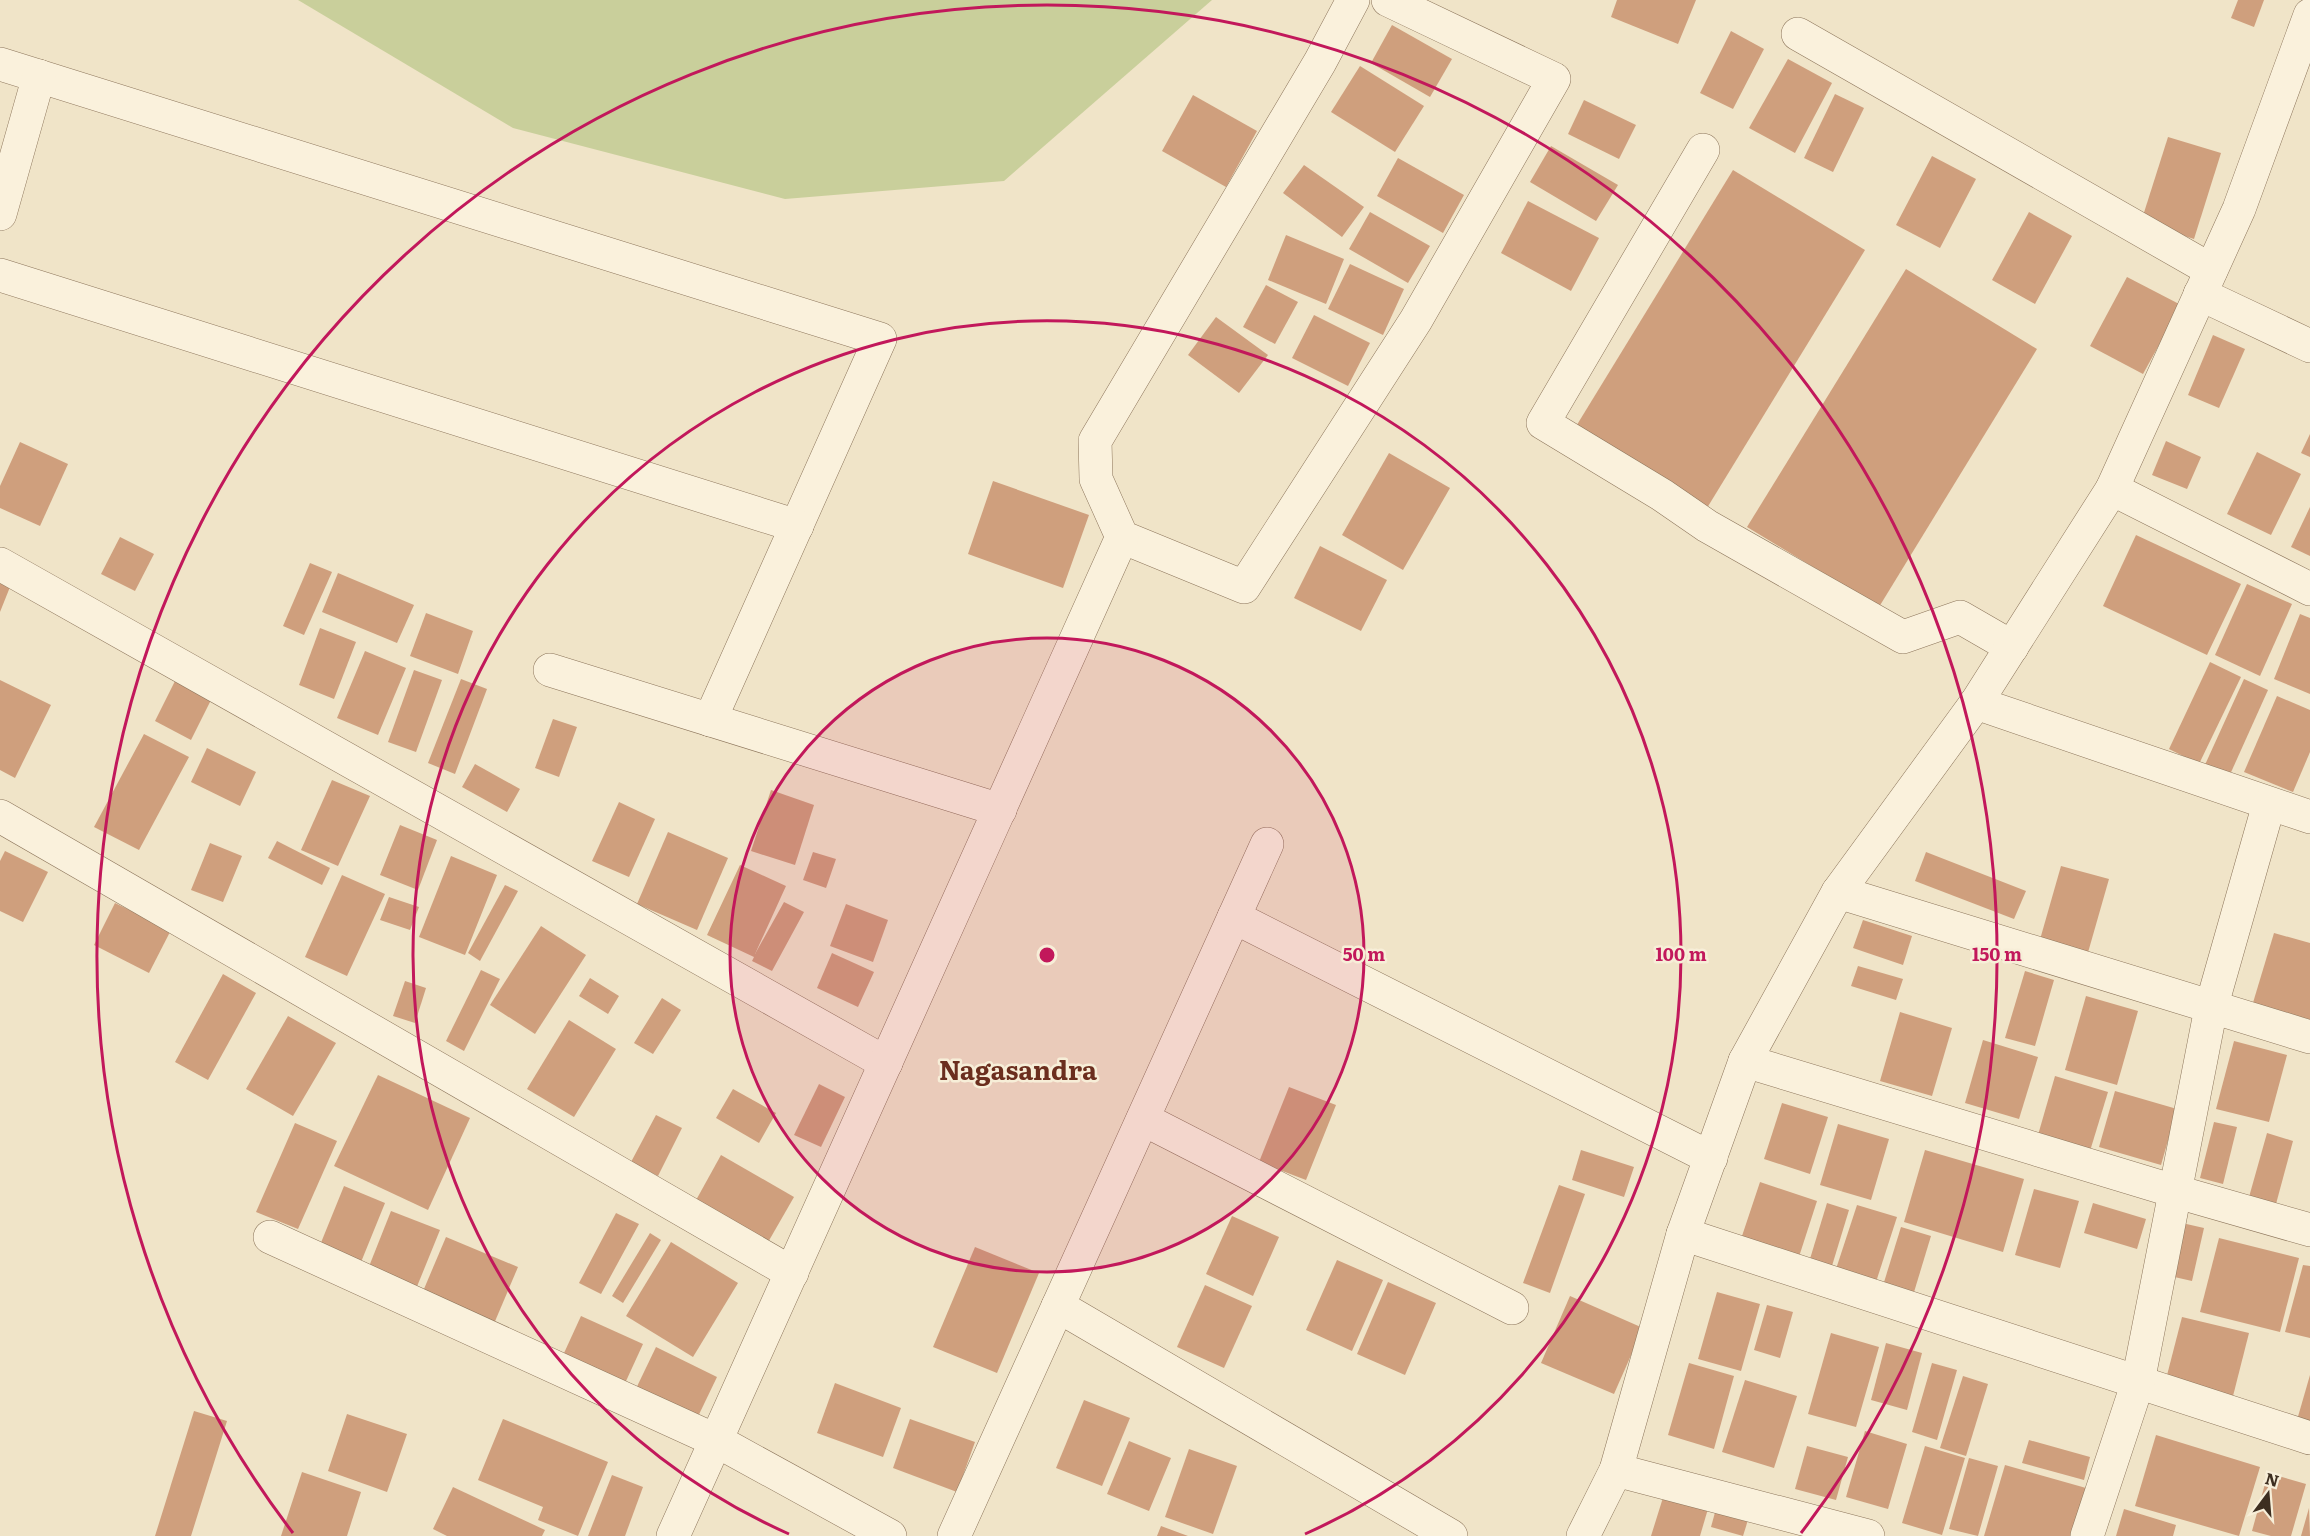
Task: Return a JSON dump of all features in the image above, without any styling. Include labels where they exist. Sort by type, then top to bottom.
[{"type":"street","points":[[1353,0],[1314,72],[1095,441],[1096,479],[1122,537],[1244,587],[1416,320],[1554,79],[1388,0]]},
{"type":"street","points":[[1583,1536],[1616,1470],[1683,1234],[1745,1061],[1839,892],[1976,703],[2112,489],[2239,209],[2310,15]]},
{"type":"street","points":[[1798,34],[2310,346]]},
{"type":"street","points":[[0,64],[880,339],[710,720]]},
{"type":"street","points":[[0,214],[39,76]]},
{"type":"street","points":[[1703,150],[1543,423],[1662,495],[1707,526],[1903,637],[1960,617],[2012,647]]},
{"type":"street","points":[[0,275],[797,526]]},
{"type":"street","points":[[2112,489],[2310,589]]},
{"type":"street","points":[[674,1536],[1122,537]]},
{"type":"street","points":[[0,564],[886,1063]]},
{"type":"street","points":[[550,670],[1000,810]]},
{"type":"street","points":[[1976,703],[2310,818]]},
{"type":"street","points":[[2087,1536],[2138,1382],[2211,1008],[2269,804]]},
{"type":"street","points":[[0,816],[792,1273]]},
{"type":"street","points":[[954,1536],[1267,844]]},
{"type":"street","points":[[1839,892],[2211,1008],[2310,1036]]},
{"type":"street","points":[[1234,917],[1711,1158]]},
{"type":"street","points":[[1745,1061],[2310,1230]]},
{"type":"street","points":[[1143,1119],[1512,1308]]},
{"type":"street","points":[[1683,1234],[2310,1438]]},
{"type":"street","points":[[270,1237],[717,1441],[890,1536]]},
{"type":"street","points":[[1058,1306],[1451,1536]]},
{"type":"street","points":[[1616,1470],[1868,1536]]},
{"type":"green space","points":[[298,0],[1212,0],[1004,181],[785,199],[513,128]]},
{"type":"building","points":[[1617,0],[1696,0],[1678,44],[1611,17]]},
{"type":"building","points":[[2238,0],[2264,0],[2254,27],[2231,18]]},
{"type":"building","points":[[1392,25],[1452,59],[1430,97],[1371,63]]},
{"type":"building","points":[[1731,31],[1764,49],[1733,109],[1700,93]]},
{"type":"building","points":[[1788,59],[1832,83],[1795,153],[1749,128]]},
{"type":"building","points":[[1360,66],[1424,106],[1395,152],[1331,112]]},
{"type":"building","points":[[1835,94],[1864,108],[1833,172],[1804,158]]},
{"type":"building","points":[[1193,95],[1257,131],[1226,187],[1162,151]]},
{"type":"building","points":[[1584,100],[1636,125],[1619,159],[1568,134]]},
{"type":"building","points":[[2168,137],[2221,153],[2194,239],[2141,222]]},
{"type":"building","points":[[1551,146],[1618,185],[1596,221],[1530,182]]},
{"type":"building","points":[[1932,156],[1976,179],[1940,248],[1896,225]]},
{"type":"building","points":[[1398,158],[1464,195],[1443,233],[1377,196]]},
{"type":"building","points":[[1304,165],[1364,207],[1342,237],[1283,193]]},
{"type":"building","points":[[1733,170],[1865,250],[1707,508],[1575,428]]},
{"type":"building","points":[[1528,201],[1599,238],[1571,291],[1501,253]]},
{"type":"building","points":[[1370,212],[1430,246],[1408,283],[1349,249]]},
{"type":"building","points":[[2029,212],[2072,236],[2035,304],[1992,280]]},
{"type":"building","points":[[1286,235],[1344,259],[1326,304],[1268,280]]},
{"type":"building","points":[[1350,264],[1404,289],[1383,335],[1328,309]]},
{"type":"building","points":[[1906,269],[2037,349],[1879,607],[1747,527]]},
{"type":"building","points":[[2127,277],[2181,305],[2143,374],[2090,346]]},
{"type":"building","points":[[1266,285],[1298,302],[1275,344],[1243,327]]},
{"type":"building","points":[[1314,315],[1370,343],[1348,386],[1292,358]]},
{"type":"building","points":[[1216,317],[1268,355],[1239,393],[1188,355]]},
{"type":"building","points":[[2213,335],[2245,349],[2219,408],[2188,395]]},
{"type":"building","points":[[2310,434],[2310,457],[2301,453]]},
{"type":"building","points":[[2166,441],[2201,457],[2187,489],[2152,475]]},
{"type":"building","points":[[20,442],[68,464],[40,526],[0,508],[0,486]]},
{"type":"building","points":[[2257,452],[2301,474],[2271,535],[2227,514]]},
{"type":"building","points":[[1389,453],[1450,488],[1403,570],[1342,535]]},
{"type":"building","points":[[993,481],[1089,515],[1063,588],[968,554]]},
{"type":"building","points":[[2310,507],[2310,556],[2291,547]]},
{"type":"building","points":[[2136,535],[2241,584],[2207,655],[2103,606]]},
{"type":"building","points":[[120,537],[154,554],[135,591],[101,574]]},
{"type":"building","points":[[1320,546],[1387,580],[1361,631],[1294,598]]},
{"type":"building","points":[[310,563],[332,572],[304,635],[283,626]]},
{"type":"building","points":[[338,573],[414,605],[397,643],[322,612]]},
{"type":"building","points":[[0,578],[12,582],[0,612]]},
{"type":"building","points":[[2247,584],[2292,604],[2260,676],[2215,655]]},
{"type":"building","points":[[426,613],[473,631],[458,674],[410,656]]},
{"type":"building","points":[[2300,614],[2310,618],[2310,694],[2274,679]]},
{"type":"building","points":[[320,628],[356,642],[334,699],[299,685]]},
{"type":"building","points":[[365,651],[406,668],[378,735],[337,718]]},
{"type":"building","points":[[2210,662],[2241,677],[2199,764],[2169,749]]},
{"type":"building","points":[[414,670],[442,680],[416,752],[388,742]]},
{"type":"building","points":[[461,679],[487,689],[455,774],[428,763]]},
{"type":"building","points":[[2244,679],[2268,690],[2228,779],[2204,767]]},
{"type":"building","points":[[0,680],[51,705],[15,778],[0,770]]},
{"type":"building","points":[[175,681],[211,700],[191,740],[155,721]]},
{"type":"building","points":[[2277,696],[2310,710],[2310,752],[2293,792],[2244,772]]},
{"type":"building","points":[[553,719],[577,727],[559,777],[535,768]]},
{"type":"building","points":[[144,734],[189,757],[139,850],[94,827]]},
{"type":"building","points":[[207,748],[256,772],[240,806],[191,782]]},
{"type":"building","points":[[475,764],[520,789],[507,812],[462,787]]},
{"type":"building","points":[[332,780],[370,796],[338,866],[301,850]]},
{"type":"building","points":[[771,790],[814,805],[795,865],[751,851]]},
{"type":"building","points":[[619,802],[655,819],[629,877],[592,861]]},
{"type":"building","points":[[400,825],[437,840],[418,890],[380,875]]},
{"type":"building","points":[[668,832],[728,858],[697,930],[637,904]]},
{"type":"building","points":[[277,841],[330,868],[322,885],[268,858]]},
{"type":"building","points":[[210,843],[242,856],[223,902],[191,890]]},
{"type":"building","points":[[5,851],[48,872],[23,922],[0,911],[0,861]]},
{"type":"building","points":[[813,852],[836,859],[826,888],[803,880]]},
{"type":"building","points":[[1926,852],[2026,891],[2014,919],[1915,881]]},
{"type":"building","points":[[451,856],[497,875],[465,955],[419,937]]},
{"type":"building","points":[[740,865],[786,886],[755,954],[784,902],[804,912],[772,971],[752,961],[754,957],[707,935]]},
{"type":"building","points":[[2061,866],[2109,879],[2087,956],[2039,943]]},
{"type":"building","points":[[342,875],[385,894],[347,976],[305,957]]},
{"type":"building","points":[[505,885],[518,891],[480,961],[468,953]]},
{"type":"building","points":[[389,897],[419,907],[410,930],[380,920]]},
{"type":"building","points":[[115,903],[171,930],[149,973],[94,945]]},
{"type":"building","points":[[846,904],[888,920],[873,962],[830,946]]},
{"type":"building","points":[[1863,920],[1912,936],[1903,965],[1853,948]]},
{"type":"building","points":[[541,926],[586,955],[535,1034],[490,1005]]},
{"type":"building","points":[[2274,933],[2310,943],[2310,1023],[2252,1006]]},
{"type":"building","points":[[832,953],[874,972],[858,1007],[817,988]]},
{"type":"building","points":[[1858,966],[1903,979],[1896,1000],[1851,986]]},
{"type":"building","points":[[481,970],[500,979],[464,1051],[446,1041]]},
{"type":"building","points":[[2025,971],[2054,980],[2035,1046],[2005,1038]]},
{"type":"building","points":[[223,974],[256,993],[208,1080],[175,1062]]},
{"type":"building","points":[[590,978],[619,996],[608,1014],[579,996]]},
{"type":"building","points":[[405,981],[426,988],[415,1023],[393,1016]]},
{"type":"building","points":[[2086,996],[2138,1011],[2117,1085],[2065,1070]]},
{"type":"building","points":[[662,998],[681,1010],[653,1054],[634,1043]]},
{"type":"building","points":[[1900,1012],[1952,1028],[1932,1096],[1880,1081]]},
{"type":"building","points":[[288,1016],[336,1043],[293,1116],[246,1089]]},
{"type":"building","points":[[569,1020],[616,1049],[574,1117],[527,1089]]},
{"type":"building","points":[[1983,1040],[2038,1057],[2019,1119],[1965,1103]]},
{"type":"building","points":[[2234,1041],[2287,1055],[2269,1122],[2216,1109]]},
{"type":"building","points":[[378,1075],[470,1118],[428,1210],[334,1166]]},
{"type":"building","points":[[2055,1076],[2108,1092],[2090,1151],[2038,1135]]},
{"type":"building","points":[[819,1084],[845,1097],[821,1147],[794,1135]]},
{"type":"building","points":[[1289,1087],[1336,1105],[1306,1180],[1259,1162]]},
{"type":"building","points":[[733,1089],[776,1113],[759,1143],[716,1118]]},
{"type":"building","points":[[2115,1091],[2177,1109],[2161,1165],[2099,1147]]},
{"type":"building","points":[[1782,1103],[1828,1117],[1810,1174],[1764,1159]]},
{"type":"building","points":[[656,1115],[682,1128],[658,1176],[631,1162]]},
{"type":"building","points":[[2214,1122],[2237,1127],[2223,1184],[2200,1178]]},
{"type":"building","points":[[295,1123],[337,1141],[298,1229],[256,1212]]},
{"type":"building","points":[[1838,1124],[1889,1139],[1871,1200],[1820,1185]]},
{"type":"building","points":[[2267,1133],[2293,1141],[2276,1204],[2249,1197]]},
{"type":"building","points":[[1581,1150],[1634,1167],[1624,1197],[1572,1180]]},
{"type":"building","points":[[1925,1150],[2024,1179],[2003,1252],[1904,1222]]},
{"type":"building","points":[[721,1155],[794,1197],[767,1244],[695,1202]]},
{"type":"building","points":[[1760,1182],[1817,1201],[1796,1266],[1738,1248]]},
{"type":"building","points":[[1559,1185],[1585,1194],[1550,1293],[1523,1283]]},
{"type":"building","points":[[344,1186],[385,1203],[359,1267],[318,1250]]},
{"type":"building","points":[[2034,1189],[2079,1201],[2060,1268],[2015,1255]]},
{"type":"building","points":[[1827,1203],[1849,1210],[1828,1279],[1806,1272]]},
{"type":"building","points":[[2093,1203],[2146,1219],[2137,1249],[2084,1233]]},
{"type":"building","points":[[1857,1205],[1897,1217],[1876,1282],[1836,1269]]},
{"type":"building","points":[[391,1211],[440,1230],[416,1289],[368,1269]]},
{"type":"building","points":[[616,1213],[639,1224],[601,1294],[579,1283]]},
{"type":"building","points":[[1232,1216],[1279,1237],[1253,1296],[1206,1274]]},
{"type":"building","points":[[2182,1223],[2204,1228],[2192,1281],[2170,1276]]},
{"type":"building","points":[[1901,1227],[1931,1236],[1911,1302],[1881,1292]]},
{"type":"building","points":[[650,1233],[661,1240],[623,1303],[612,1296]]},
{"type":"building","points":[[446,1237],[518,1267],[493,1326],[421,1296]]},
{"type":"building","points":[[2219,1238],[2299,1258],[2280,1332],[2200,1312]]},
{"type":"building","points":[[671,1242],[738,1283],[693,1357],[626,1316]]},
{"type":"building","points":[[975,1247],[1039,1273],[997,1373],[933,1347]]},
{"type":"building","points":[[1337,1260],[1383,1280],[1352,1351],[1306,1330]]},
{"type":"building","points":[[2303,1265],[2310,1266],[2310,1338],[2285,1332]]},
{"type":"building","points":[[1388,1282],[1436,1303],[1405,1375],[1357,1354]]},
{"type":"building","points":[[1205,1285],[1252,1306],[1224,1368],[1177,1347]]},
{"type":"building","points":[[1717,1292],[1760,1304],[1741,1371],[1698,1359]]},
{"type":"building","points":[[1570,1296],[1643,1328],[1614,1394],[1541,1363]]},
{"type":"building","points":[[1767,1305],[1793,1312],[1780,1358],[1754,1350]]},
{"type":"building","points":[[581,1316],[643,1344],[621,1392],[559,1364]]},
{"type":"building","points":[[2182,1317],[2249,1333],[2232,1400],[2165,1383]]},
{"type":"building","points":[[1831,1333],[1879,1347],[1856,1427],[1808,1414]]},
{"type":"building","points":[[1886,1343],[1922,1353],[1907,1410],[1871,1400]]},
{"type":"building","points":[[656,1347],[717,1377],[692,1429],[631,1399]]},
{"type":"building","points":[[1689,1363],[1734,1376],[1714,1449],[1668,1435]]},
{"type":"building","points":[[1932,1363],[1957,1370],[1937,1440],[1912,1432]]},
{"type":"building","points":[[2310,1375],[2310,1431],[2295,1427]]},
{"type":"building","points":[[1963,1376],[1988,1384],[1966,1456],[1940,1448]]},
{"type":"building","points":[[1745,1380],[1797,1396],[1774,1468],[1722,1452]]},
{"type":"building","points":[[835,1383],[901,1408],[883,1457],[817,1433]]},
{"type":"building","points":[[1084,1400],[1130,1418],[1102,1486],[1056,1468]]},
{"type":"building","points":[[194,1411],[227,1421],[191,1536],[155,1536]]},
{"type":"building","points":[[347,1414],[407,1434],[387,1492],[328,1471]]},
{"type":"building","points":[[503,1419],[608,1462],[578,1536],[538,1520],[543,1507],[478,1480]]},
{"type":"building","points":[[910,1419],[975,1442],[957,1492],[893,1468]]},
{"type":"building","points":[[1865,1431],[1907,1444],[1888,1509],[1846,1497]]},
{"type":"building","points":[[2156,1435],[2260,1467],[2239,1536],[2135,1506]]},
{"type":"building","points":[[2029,1440],[2090,1457],[2084,1480],[2022,1463]]},
{"type":"building","points":[[1129,1441],[1171,1458],[1149,1511],[1107,1494]]},
{"type":"building","points":[[1807,1446],[1848,1457],[1836,1500],[1795,1489]]},
{"type":"building","points":[[1925,1446],[1965,1458],[1942,1535],[1902,1523]]},
{"type":"building","points":[[1189,1449],[1237,1466],[1213,1534],[1165,1517]]},
{"type":"building","points":[[1969,1458],[1998,1466],[1978,1536],[1949,1529]]},
{"type":"building","points":[[2005,1465],[2086,1488],[2072,1536],[1984,1536]]},
{"type":"building","points":[[302,1472],[361,1492],[347,1536],[281,1536]]},
{"type":"building","points":[[2268,1473],[2306,1484],[2291,1536],[2271,1536],[2252,1531]]},
{"type":"building","points":[[612,1475],[643,1487],[625,1536],[588,1536]]},
{"type":"building","points":[[453,1487],[545,1530],[542,1536],[447,1536],[433,1529]]},
{"type":"building","points":[[1666,1488],[1710,1502],[1700,1536],[1651,1536]]},
{"type":"building","points":[[1719,1498],[1752,1507],[1743,1536],[1711,1527]]},
{"type":"building","points":[[2309,1508],[2310,1536],[2301,1536]]},
{"type":"building","points":[[2124,1509],[2176,1525],[2173,1536],[2116,1536]]},
{"type":"building","points":[[1161,1526],[1188,1536],[1157,1536]]},
{"type":"district","name":"Nagasandra","points":[[1018,1071]]}]
